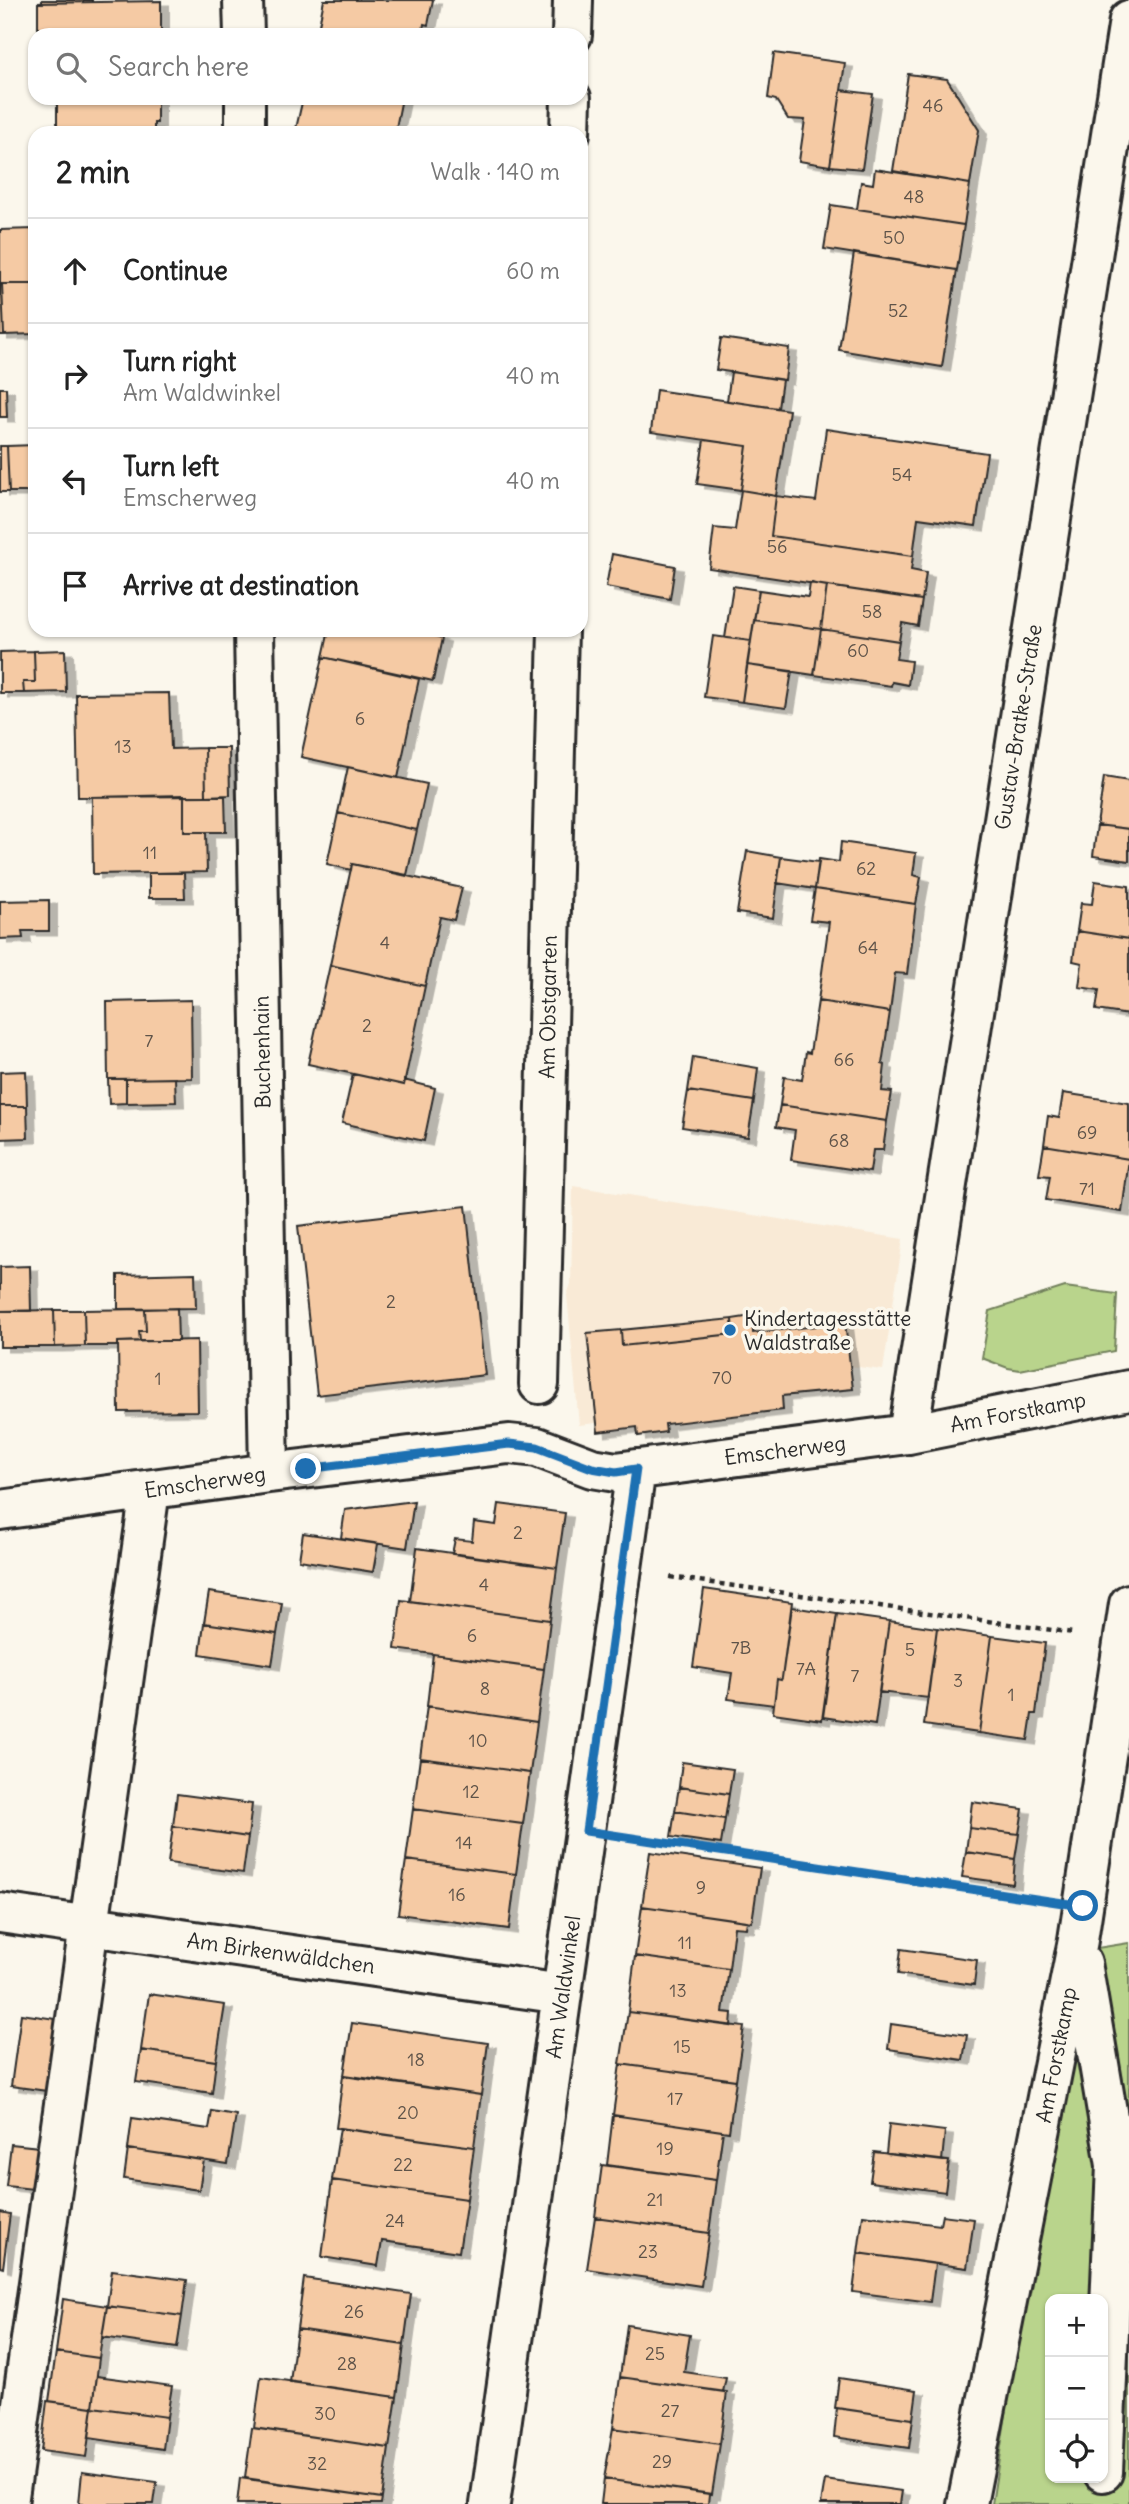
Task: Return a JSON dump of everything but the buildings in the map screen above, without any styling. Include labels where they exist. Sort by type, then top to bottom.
[{"type":"street","points":[[243,0],[244,28]]},
{"type":"street","points":[[572,28],[573,0]]},
{"type":"street","name":"Gustav-Bratke-Straße","points":[[908,1434],[1129,20]]},
{"type":"street","points":[[245,105],[245,126]]},
{"type":"street","points":[[570,105],[570,126]]},
{"type":"street","name":"Buchenhain","points":[[254,637],[269,1473]]},
{"type":"street","name":"Am Obstgarten","points":[[539,1384],[558,637]]},
{"type":"street","name":"Am Forstkamp","points":[[908,1434],[1129,1390]]},
{"type":"street","name":"Emscherweg","points":[[0,1510],[269,1473],[509,1444],[537,1447],[592,1468],[616,1472],[908,1434]]},
{"type":"street","name":"Am Waldwinkel","points":[[490,2504],[636,1469]]},
{"type":"street","points":[[8,2504],[150,1490]]},
{"type":"street","name":"Am Forstkamp","points":[[967,2504],[1081,1923],[1126,1622]]},
{"type":"street","name":"Am Birkenwäldchen","points":[[0,1913],[562,1994]]},
{"type":"street","points":[[1081,1923],[1116,2165],[1105,2420]]},
{"type":"street","points":[[1101,2504],[1102,2483]]},
{"type":"path","points":[[622,1570],[1126,1622]]},
{"type":"path","points":[[586,1831],[1081,1923]]},
{"type":"shaded area","name":"Kindertagesstätte Waldstraße","points":[[573,1186],[903,1239],[883,1370],[850,1366],[853,1389],[782,1396],[783,1410],[666,1424],[666,1432],[638,1436],[637,1427],[598,1432],[596,1423],[579,1425],[567,1295],[571,1284]]},
{"type":"green space","points":[[1065,1287],[1117,1294],[1114,1351],[1020,1370],[982,1358],[990,1311]]},
{"type":"green space","points":[[1129,1943],[1129,2504],[992,2504],[1078,1951]]},
{"type":"place","name":"Kindertagesstätte Waldstraße","points":[[730,1330]]},
{"type":"route","points":[[306,1469],[509,1444],[537,1447],[592,1468],[616,1472],[636,1469],[586,1831],[1083,1906]]}]
